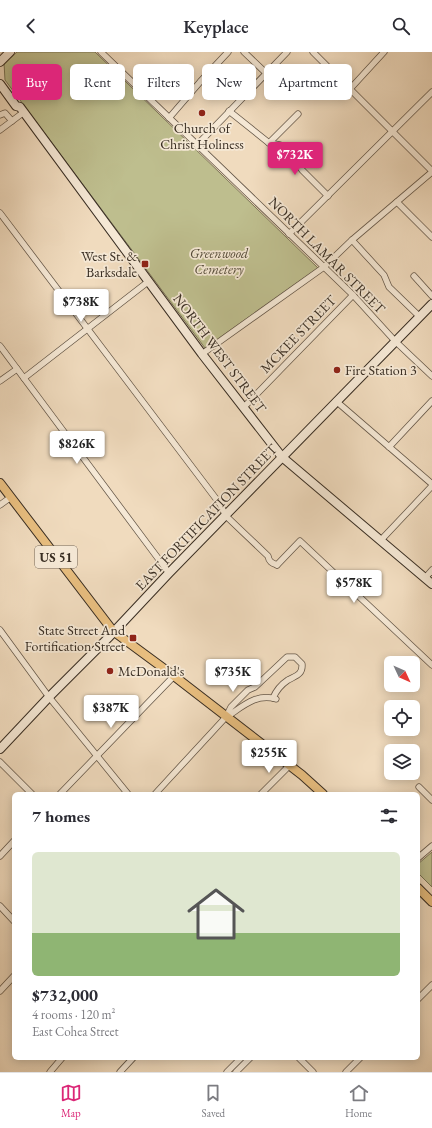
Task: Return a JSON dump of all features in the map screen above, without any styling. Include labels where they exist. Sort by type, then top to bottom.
[{"type":"main road","name":"US 51","points":[[0,483],[113,631],[174,676],[321,792]]},
{"type":"main road","points":[[420,890],[432,902]]},
{"type":"street","name":"NORTH LAMAR STREET","points":[[101,52],[353,295],[395,341],[432,376]]},
{"type":"street","points":[[169,118],[228,52]]},
{"type":"street","points":[[244,52],[264,71]]},
{"type":"street","points":[[275,64],[287,52]]},
{"type":"street","points":[[313,52],[325,64]]},
{"type":"street","points":[[352,87],[383,52]]},
{"type":"street","points":[[197,145],[264,75]]},
{"type":"street","name":"NORTH WEST STREET","points":[[0,79],[20,102],[22,110],[202,354],[282,457],[432,584]]},
{"type":"street","points":[[202,354],[324,268],[352,240],[432,171],[352,91]]},
{"type":"street","points":[[289,234],[432,92]]},
{"type":"street","points":[[0,130],[12,121],[22,110]]},
{"type":"street","points":[[229,111],[269,143],[280,145],[328,196]]},
{"type":"street","points":[[0,115],[6,113],[12,121]]},
{"type":"street","points":[[269,143],[298,114]]},
{"type":"street","points":[[397,202],[432,237]]},
{"type":"street","points":[[0,213],[220,504],[226,516],[268,556],[269,560],[278,565],[300,541],[432,665]]},
{"type":"street","points":[[352,240],[384,275],[389,287],[420,317]]},
{"type":"street","points":[[414,276],[432,296]]},
{"type":"street","points":[[24,378],[149,281]]},
{"type":"street","name":"MCKEE STREET","points":[[244,407],[353,295]]},
{"type":"street","name":"EAST FORTIFICATION STREET","points":[[0,749],[169,573],[432,304]]},
{"type":"street","points":[[0,346],[169,573]]},
{"type":"street","points":[[0,382],[17,369]]},
{"type":"street","points":[[336,401],[432,485],[380,540]]},
{"type":"street","points":[[389,447],[432,401]]},
{"type":"street","points":[[0,505],[11,497]]},
{"type":"street","points":[[425,578],[432,570]]},
{"type":"street","points":[[0,630],[49,697],[126,792]]},
{"type":"street","points":[[157,792],[226,717],[248,702],[260,698],[275,698],[275,693],[287,681],[297,676],[301,671],[302,664],[295,657],[287,657],[255,687],[248,690],[231,707],[226,717]]},
{"type":"street","points":[[62,792],[174,676]]},
{"type":"street","points":[[0,762],[30,792]]},
{"type":"street","points":[[263,792],[289,766]]},
{"type":"street","points":[[419,787],[432,800]]},
{"type":"street","points":[[0,856],[12,843]]},
{"type":"street","points":[[420,856],[432,846]]},
{"type":"street","points":[[0,906],[12,919]]},
{"type":"street","points":[[0,991],[12,978]]},
{"type":"street","points":[[420,997],[432,985]]},
{"type":"street","points":[[50,1072],[60,1060]]},
{"type":"street","points":[[120,1072],[131,1060]]},
{"type":"street","points":[[235,1070],[240,1060]]},
{"type":"street","points":[[227,1072],[235,1070],[248,1060]]},
{"type":"street","points":[[301,1060],[313,1072]]},
{"type":"street","points":[[346,1072],[358,1060]]},
{"type":"green space","name":"Greenwood Cemetery","points":[[17,52],[95,52],[107,64],[70,64],[70,100],[125,100],[125,81],[133,89],[133,100],[145,100],[318,268],[205,348],[20,100],[62,100],[62,64],[12,64],[12,89],[5,80],[4,63]]},
{"type":"green space","points":[[432,852],[432,887],[420,875],[420,862]]},
{"type":"place","name":"Church of Christ Holiness","points":[[202,113]]},
{"type":"place","name":"West St. & Barksdale","points":[[145,264]]},
{"type":"place","name":"Fire Station 3","points":[[337,370]]},
{"type":"place","name":"State Street And Fortification Street","points":[[133,638]]},
{"type":"place","name":"McDonald's","points":[[110,671]]}]
